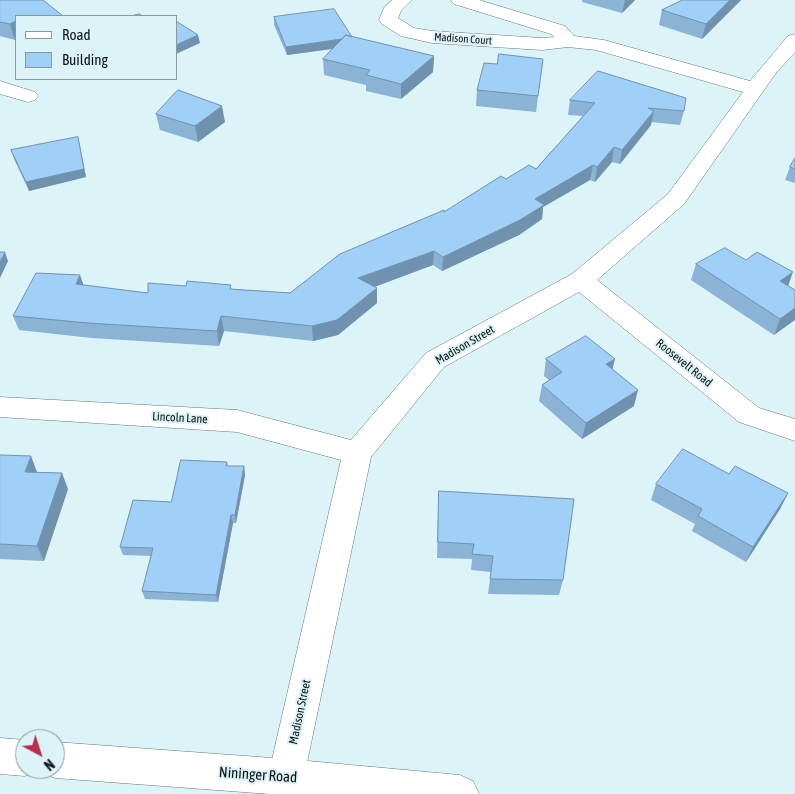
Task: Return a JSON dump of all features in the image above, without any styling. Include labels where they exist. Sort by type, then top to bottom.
[{"type":"street","name":"Madison Court","points":[[403,0],[392,8],[388,20],[408,32],[432,37],[533,43],[568,41],[597,44],[755,89]]},
{"type":"street","name":"Madison Court","points":[[460,0],[558,30],[568,41]]},
{"type":"street","name":"Madison Street","points":[[286,777],[357,453],[435,360],[581,280],[676,199],[755,89],[795,40]]},
{"type":"street","points":[[0,87],[28,96]]},
{"type":"street","name":"Roosevelt Road","points":[[581,280],[749,415],[795,430]]},
{"type":"street","name":"Lincoln Lane","points":[[0,407],[237,421],[357,453]]},
{"type":"street","points":[[0,756],[15,757]]},
{"type":"street","name":"Nininger Road","points":[[65,761],[286,777],[460,794]]},
{"type":"building","points":[[0,0],[43,0],[62,15],[15,15],[15,22],[10,24],[0,22]]},
{"type":"building","points":[[683,0],[730,0],[706,24],[662,10]]},
{"type":"building","points":[[334,9],[352,37],[346,35],[342,39],[286,47],[274,17]]},
{"type":"building","points":[[178,22],[198,35],[178,44]]},
{"type":"building","points":[[346,35],[434,56],[401,84],[366,75],[370,70],[323,59]]},
{"type":"building","points":[[499,54],[543,59],[538,96],[477,90],[484,63],[497,64]]},
{"type":"building","points":[[598,71],[686,98],[684,111],[648,108],[654,111],[622,150],[614,147],[597,167],[593,165],[535,199],[544,205],[520,220],[443,257],[434,251],[358,278],[377,288],[337,320],[312,326],[221,316],[217,331],[13,316],[36,273],[80,275],[76,284],[148,293],[148,283],[186,286],[187,281],[231,285],[230,289],[290,293],[340,254],[444,210],[444,212],[501,176],[506,179],[529,165],[536,169],[595,103],[570,100]]},
{"type":"building","points":[[178,90],[222,106],[195,126],[156,114]]},
{"type":"building","points":[[78,137],[84,169],[26,182],[11,150]]},
{"type":"building","points":[[795,158],[795,169],[790,167]]},
{"type":"building","points":[[725,248],[746,260],[757,252],[793,272],[780,281],[795,290],[795,308],[780,319],[696,264]]},
{"type":"building","points":[[0,252],[5,252],[0,262]]},
{"type":"building","points":[[586,336],[615,359],[606,364],[638,390],[586,423],[542,385],[562,372],[546,359]]},
{"type":"building","points":[[683,449],[729,474],[735,466],[788,493],[753,547],[698,516],[702,509],[656,484]]},
{"type":"building","points":[[0,455],[31,456],[25,472],[62,473],[37,546],[0,544]]},
{"type":"building","points":[[181,460],[227,462],[226,466],[244,466],[235,515],[231,515],[216,595],[142,591],[153,548],[120,547],[133,500],[171,502]]},
{"type":"building","points":[[439,491],[574,499],[563,580],[490,579],[493,556],[472,554],[474,544],[438,542]]}]
